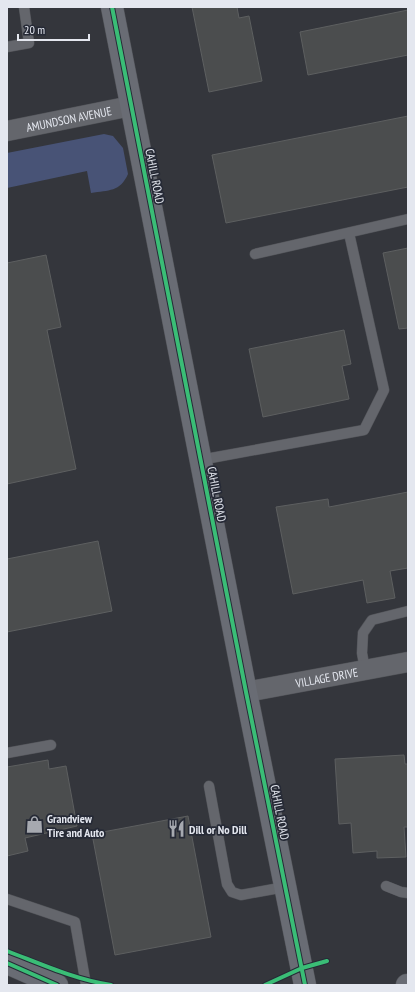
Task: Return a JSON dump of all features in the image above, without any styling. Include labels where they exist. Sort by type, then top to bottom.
[{"type":"street","name":"CAHILL ROAD","points":[[112,7],[200,460],[305,985]]},
{"type":"street","name":"AMUNDSON AVENUE","points":[[7,131],[131,106]]},
{"type":"street","name":"VILLAGE DRIVE","points":[[246,692],[408,662]]},
{"type":"street","points":[[7,963],[57,985]]},
{"type":"lane","points":[[7,47],[29,43],[24,7]]},
{"type":"lane","points":[[255,254],[408,219]]},
{"type":"lane","points":[[200,460],[364,430],[384,390],[349,233]]},
{"type":"lane","points":[[365,670],[362,653],[363,633],[372,620],[408,612]]},
{"type":"lane","points":[[7,753],[51,745]]},
{"type":"lane","points":[[209,786],[227,884],[232,892],[241,895],[285,887]]},
{"type":"lane","points":[[386,886],[408,893]]},
{"type":"lane","points":[[7,899],[75,922],[86,985]]},
{"type":"shaded area","points":[[104,134],[113,136],[123,148],[128,174],[125,180],[118,187],[91,193],[87,171],[7,188],[7,153]]},
{"type":"building","points":[[192,7],[237,7],[239,18],[249,16],[262,81],[209,92]]},
{"type":"building","points":[[408,10],[408,55],[308,75],[300,32]]},
{"type":"building","points":[[408,116],[408,187],[226,223],[212,155]]},
{"type":"building","points":[[408,248],[408,328],[399,329],[383,253]]},
{"type":"building","points":[[46,255],[61,327],[47,330],[76,469],[7,484],[7,263]]},
{"type":"building","points":[[344,330],[351,364],[342,366],[349,399],[263,417],[249,349]]},
{"type":"building","points":[[408,492],[408,568],[390,571],[395,598],[367,603],[363,580],[293,594],[276,507],[328,499],[329,507]]},
{"type":"building","points":[[98,541],[112,611],[7,632],[7,559]]},
{"type":"building","points":[[404,755],[405,764],[408,764],[408,827],[404,827],[406,857],[377,858],[377,851],[353,853],[351,823],[339,824],[335,759]]},
{"type":"building","name":"Grandview Tire and Auto","points":[[48,760],[49,769],[66,766],[77,826],[25,838],[28,851],[7,856],[7,767]]},
{"type":"building","points":[[188,816],[211,937],[115,955],[92,834]]},
{"type":"cycle path","points":[[112,7],[305,985]]},
{"type":"cycle path","points":[[7,951],[72,975],[98,983],[111,985]]},
{"type":"cycle path","points":[[265,985],[302,968],[327,961]]},
{"type":"cycle path","points":[[7,963],[57,985]]},
{"type":"place","name":"Grandview Tire and Auto","points":[[34,825]]},
{"type":"place","name":"Dill or No Dill","points":[[176,829]]}]
